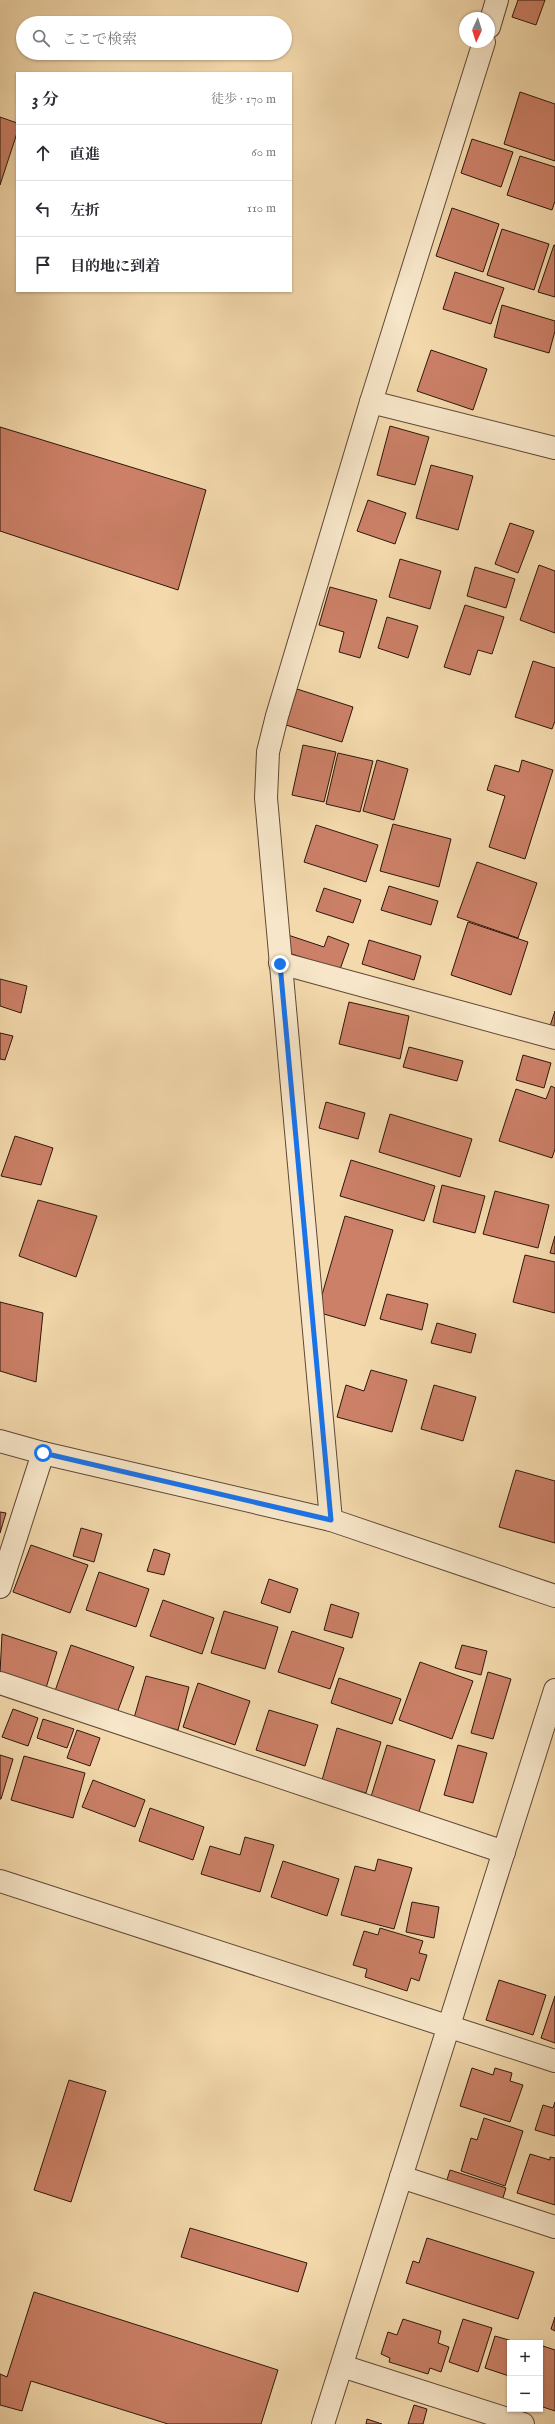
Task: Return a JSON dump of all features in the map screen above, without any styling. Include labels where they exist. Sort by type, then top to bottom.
[{"type":"street","points":[[493,12],[497,0]]},
{"type":"street","points":[[331,1520],[266,798],[268,752],[277,716],[371,402],[482,48]]},
{"type":"street","points":[[371,402],[555,448]]},
{"type":"street","points":[[280,964],[555,1038]]},
{"type":"street","points":[[0,1441],[43,1453],[331,1520],[555,1596]]},
{"type":"street","points":[[0,1587],[43,1453]]},
{"type":"street","points":[[0,1683],[504,1852]]},
{"type":"street","points":[[323,2424],[555,1690]]},
{"type":"street","points":[[0,1881],[555,2061]]},
{"type":"street","points":[[401,2177],[555,2227]]},
{"type":"street","points":[[342,2366],[523,2424]]},
{"type":"building","points":[[518,0],[545,0],[536,25],[512,17]]},
{"type":"building","points":[[520,92],[555,104],[555,161],[504,144]]},
{"type":"building","points":[[0,117],[16,123],[16,136],[0,185]]},
{"type":"building","points":[[472,139],[513,152],[501,187],[461,173]]},
{"type":"building","points":[[520,156],[555,167],[555,201],[552,210],[507,195]]},
{"type":"building","points":[[452,208],[499,224],[483,272],[436,256]]},
{"type":"building","points":[[502,229],[549,244],[534,290],[487,275]]},
{"type":"building","points":[[555,245],[555,297],[538,292]]},
{"type":"building","points":[[455,272],[504,288],[491,324],[443,309]]},
{"type":"building","points":[[502,305],[555,321],[555,331],[549,353],[494,337]]},
{"type":"building","points":[[431,350],[487,369],[473,410],[417,391]]},
{"type":"building","points":[[390,426],[429,437],[415,485],[377,475]]},
{"type":"building","points":[[0,427],[206,490],[178,590],[0,531]]},
{"type":"building","points":[[431,465],[473,476],[458,530],[416,518]]},
{"type":"building","points":[[368,500],[406,513],[395,544],[357,531]]},
{"type":"building","points":[[510,523],[534,531],[518,573],[495,564]]},
{"type":"building","points":[[400,559],[441,571],[430,609],[389,597]]},
{"type":"building","points":[[539,565],[555,571],[555,633],[520,620]]},
{"type":"building","points":[[475,567],[515,579],[506,608],[467,596]]},
{"type":"building","points":[[330,587],[377,600],[360,658],[339,652],[344,632],[319,625]]},
{"type":"building","points":[[465,605],[504,617],[492,654],[478,650],[470,675],[444,667]]},
{"type":"building","points":[[387,617],[418,626],[408,658],[378,648]]},
{"type":"building","points":[[533,661],[555,668],[555,721],[552,729],[515,717]]},
{"type":"building","points":[[297,689],[353,707],[342,742],[286,725]]},
{"type":"building","points":[[303,745],[336,752],[324,802],[292,795]]},
{"type":"building","points":[[338,753],[373,761],[360,812],[326,804]]},
{"type":"building","points":[[377,760],[408,769],[394,820],[363,811]]},
{"type":"building","points":[[522,760],[553,770],[525,859],[489,847],[505,796],[487,790],[495,765],[519,772]]},
{"type":"building","points":[[393,824],[451,839],[439,887],[380,871]]},
{"type":"building","points":[[316,825],[378,845],[366,882],[304,862]]},
{"type":"building","points":[[477,862],[537,883],[518,938],[457,917]]},
{"type":"building","points":[[389,886],[438,901],[431,925],[381,910]]},
{"type":"building","points":[[324,888],[361,900],[353,923],[316,911]]},
{"type":"building","points":[[468,922],[528,942],[511,995],[451,975]]},
{"type":"building","points":[[288,935],[324,947],[328,936],[349,944],[337,978],[319,963],[283,951]]},
{"type":"building","points":[[369,940],[421,956],[414,980],[362,964]]},
{"type":"building","points":[[0,979],[27,986],[21,1013],[0,1006]]},
{"type":"building","points":[[349,1002],[409,1016],[400,1059],[339,1044]]},
{"type":"building","points":[[555,1011],[555,1028],[550,1026]]},
{"type":"building","points":[[0,1033],[13,1036],[5,1060],[0,1059]]},
{"type":"building","points":[[409,1047],[463,1061],[457,1081],[403,1067]]},
{"type":"building","points":[[523,1055],[551,1063],[544,1088],[516,1080]]},
{"type":"building","points":[[551,1086],[555,1088],[555,1149],[552,1158],[499,1141],[516,1089],[546,1099]]},
{"type":"building","points":[[326,1102],[365,1113],[358,1139],[319,1128]]},
{"type":"building","points":[[390,1114],[472,1139],[460,1177],[379,1152]]},
{"type":"building","points":[[15,1136],[53,1148],[41,1185],[1,1176]]},
{"type":"building","points":[[351,1160],[435,1186],[424,1221],[340,1196]]},
{"type":"building","points":[[442,1185],[485,1196],[475,1233],[433,1222]]},
{"type":"building","points":[[495,1191],[549,1205],[538,1248],[483,1234]]},
{"type":"building","points":[[38,1200],[97,1216],[76,1277],[19,1256]]},
{"type":"building","points":[[345,1216],[393,1230],[365,1326],[317,1312]]},
{"type":"building","points":[[555,1236],[555,1254],[550,1253]]},
{"type":"building","points":[[525,1255],[555,1262],[555,1313],[513,1302]]},
{"type":"building","points":[[387,1294],[428,1304],[422,1330],[380,1319]]},
{"type":"building","points":[[0,1302],[43,1313],[36,1382],[0,1371]]},
{"type":"building","points":[[437,1323],[476,1334],[471,1353],[431,1343]]},
{"type":"building","points":[[371,1370],[407,1380],[392,1432],[337,1417],[346,1385],[364,1391]]},
{"type":"building","points":[[434,1385],[476,1397],[463,1441],[421,1429]]},
{"type":"building","points":[[516,1470],[555,1481],[555,1543],[499,1527]]},
{"type":"building","points":[[0,1512],[6,1513],[0,1533]]},
{"type":"building","points":[[81,1528],[102,1534],[94,1562],[73,1556]]},
{"type":"building","points":[[31,1545],[88,1565],[70,1613],[13,1592]]},
{"type":"building","points":[[154,1549],[170,1554],[164,1575],[147,1571]]},
{"type":"building","points":[[99,1572],[149,1589],[136,1627],[86,1610]]},
{"type":"building","points":[[269,1579],[298,1589],[290,1613],[261,1603]]},
{"type":"building","points":[[163,1600],[214,1618],[202,1654],[150,1636]]},
{"type":"building","points":[[331,1604],[359,1613],[352,1638],[324,1630]]},
{"type":"building","points":[[224,1611],[278,1627],[265,1669],[211,1653]]},
{"type":"building","points":[[292,1631],[344,1648],[330,1689],[278,1672]]},
{"type":"building","points":[[2,1634],[57,1652],[46,1688],[0,1673]]},
{"type":"building","points":[[71,1645],[134,1667],[117,1713],[55,1691]]},
{"type":"building","points":[[462,1645],[487,1651],[481,1675],[455,1668]]},
{"type":"building","points":[[420,1662],[473,1681],[452,1739],[399,1720]]},
{"type":"building","points":[[488,1672],[511,1679],[493,1739],[471,1733]]},
{"type":"building","points":[[146,1676],[189,1687],[178,1730],[134,1718]]},
{"type":"building","points":[[339,1678],[401,1699],[392,1724],[331,1703]]},
{"type":"building","points":[[198,1683],[250,1701],[235,1745],[183,1727]]},
{"type":"building","points":[[13,1709],[38,1718],[28,1746],[2,1737]]},
{"type":"building","points":[[269,1710],[318,1725],[305,1766],[256,1750]]},
{"type":"building","points":[[43,1719],[74,1729],[67,1748],[37,1738]]},
{"type":"building","points":[[337,1728],[381,1742],[366,1793],[322,1780]]},
{"type":"building","points":[[77,1730],[100,1738],[90,1766],[67,1758]]},
{"type":"building","points":[[387,1745],[435,1760],[418,1815],[370,1800]]},
{"type":"building","points":[[458,1745],[487,1753],[473,1803],[444,1795]]},
{"type":"building","points":[[0,1755],[13,1759],[1,1799],[0,1799]]},
{"type":"building","points":[[24,1756],[85,1773],[73,1818],[11,1800]]},
{"type":"building","points":[[93,1780],[145,1800],[135,1827],[82,1807]]},
{"type":"building","points":[[150,1808],[204,1827],[193,1860],[139,1841]]},
{"type":"building","points":[[245,1837],[274,1845],[260,1892],[201,1874],[210,1846],[240,1855]]},
{"type":"building","points":[[378,1859],[412,1868],[394,1929],[341,1915],[355,1866],[375,1871]]},
{"type":"building","points":[[283,1861],[339,1879],[327,1916],[271,1897]]},
{"type":"building","points":[[412,1902],[439,1907],[434,1938],[406,1932]]},
{"type":"building","points":[[380,1928],[423,1941],[419,1953],[427,1955],[419,1981],[411,1978],[407,1991],[365,1977],[367,1969],[353,1965],[364,1931],[378,1935]]},
{"type":"building","points":[[499,1980],[546,1995],[533,2035],[486,2020]]},
{"type":"building","points":[[555,1996],[555,2043],[541,2038]]},
{"type":"building","points":[[472,2068],[493,2075],[495,2068],[512,2073],[510,2081],[523,2085],[510,2122],[460,2106]]},
{"type":"building","points":[[69,2080],[106,2091],[71,2202],[34,2190]]},
{"type":"building","points":[[555,2102],[555,2136],[535,2130],[543,2105],[553,2108]]},
{"type":"building","points":[[484,2118],[523,2131],[505,2186],[461,2171],[471,2138],[477,2140]]},
{"type":"building","points":[[530,2154],[550,2160],[550,2157],[555,2158],[555,2205],[517,2193]]},
{"type":"building","points":[[450,2170],[506,2188],[502,2201],[446,2183]]},
{"type":"building","points":[[190,2228],[307,2263],[298,2292],[181,2257]]},
{"type":"building","points":[[427,2238],[534,2272],[518,2319],[406,2283],[413,2261],[419,2263]]},
{"type":"building","points":[[34,2292],[278,2370],[261,2424],[168,2424],[31,2381],[22,2411],[0,2405],[0,2374],[7,2377]]},
{"type":"building","points":[[555,2317],[555,2331],[551,2329]]},
{"type":"building","points":[[403,2319],[441,2331],[438,2343],[449,2347],[441,2372],[430,2368],[428,2374],[389,2362],[390,2358],[381,2354],[388,2332],[397,2335]]},
{"type":"building","points":[[463,2319],[492,2328],[478,2372],[449,2362]]},
{"type":"building","points":[[495,2336],[509,2340],[507,2340],[507,2375],[485,2368]]},
{"type":"building","points":[[543,2346],[555,2350],[555,2411],[543,2407]]},
{"type":"building","points":[[414,2405],[427,2409],[423,2424],[408,2424]]},
{"type":"building","points":[[367,2419],[382,2424],[366,2424]]},
{"type":"route","points":[[43,1453],[331,1520],[280,964]]}]
